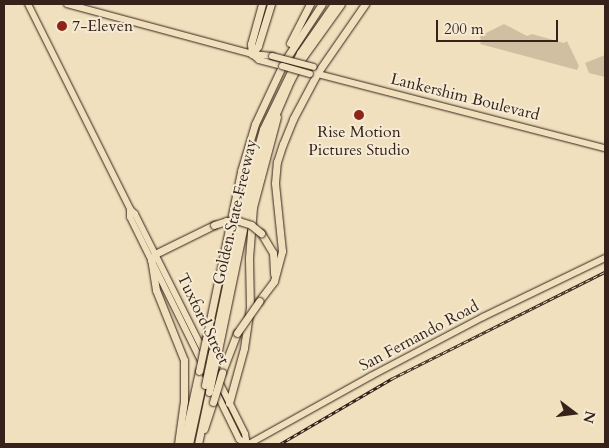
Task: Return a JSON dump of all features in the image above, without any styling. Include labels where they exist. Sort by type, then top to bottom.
[{"type":"highway","points":[[252,54],[251,44],[262,4]]},
{"type":"highway","points":[[252,54],[258,46],[270,4]]},
{"type":"highway","points":[[284,62],[285,51],[310,4]]},
{"type":"highway","name":"Golden State Freeway","points":[[183,444],[240,171],[262,108],[284,62],[322,4]]},
{"type":"highway","points":[[211,350],[241,197],[256,140],[268,109],[295,54],[330,4]]},
{"type":"highway","points":[[194,444],[204,382],[249,177],[260,137],[283,84],[300,53],[334,4]]},
{"type":"highway","name":"Golden State Freeway","points":[[194,444],[209,392],[256,169],[278,106],[303,57],[341,4]]},
{"type":"highway","points":[[259,300],[274,281],[282,250],[275,193],[277,162],[314,71],[365,4]]},
{"type":"highway","points":[[230,404],[244,348],[250,306],[249,252],[253,207],[264,160],[276,126],[278,106]]},
{"type":"highway","points":[[178,444],[184,401],[184,360],[156,290],[153,257],[214,225],[226,221],[239,221],[251,225],[261,233],[270,246],[274,268],[272,281],[237,333],[213,402],[194,444]]},
{"type":"main road","name":"Tuxford Street","points":[[28,4],[130,209],[135,214],[165,288],[239,439],[247,444]]},
{"type":"main road","name":"Lankershim Boulevard","points":[[68,4],[252,54],[272,56],[314,71]]},
{"type":"main road","name":"Lankershim Boulevard","points":[[252,54],[259,60],[314,71],[605,148]]},
{"type":"main road","name":"Tuxford Street","points":[[153,257],[178,298],[245,434],[247,444]]},
{"type":"main road","name":"San Fernando Road","points":[[247,444],[483,317],[605,258]]},
{"type":"main road","points":[[165,288],[173,298],[178,298]]},
{"type":"shaded area","points":[[504,24],[527,36],[532,34],[564,43],[567,41],[579,66],[577,70],[480,44],[480,36]]},
{"type":"shaded area","points":[[605,55],[605,77],[589,73],[585,63]]},
{"type":"railway","points":[[280,444],[393,378],[605,272]]},
{"type":"place","name":"7-Eleven","points":[[62,26]]},
{"type":"place","name":"Rise Motion Pictures Studio","points":[[359,115]]}]
